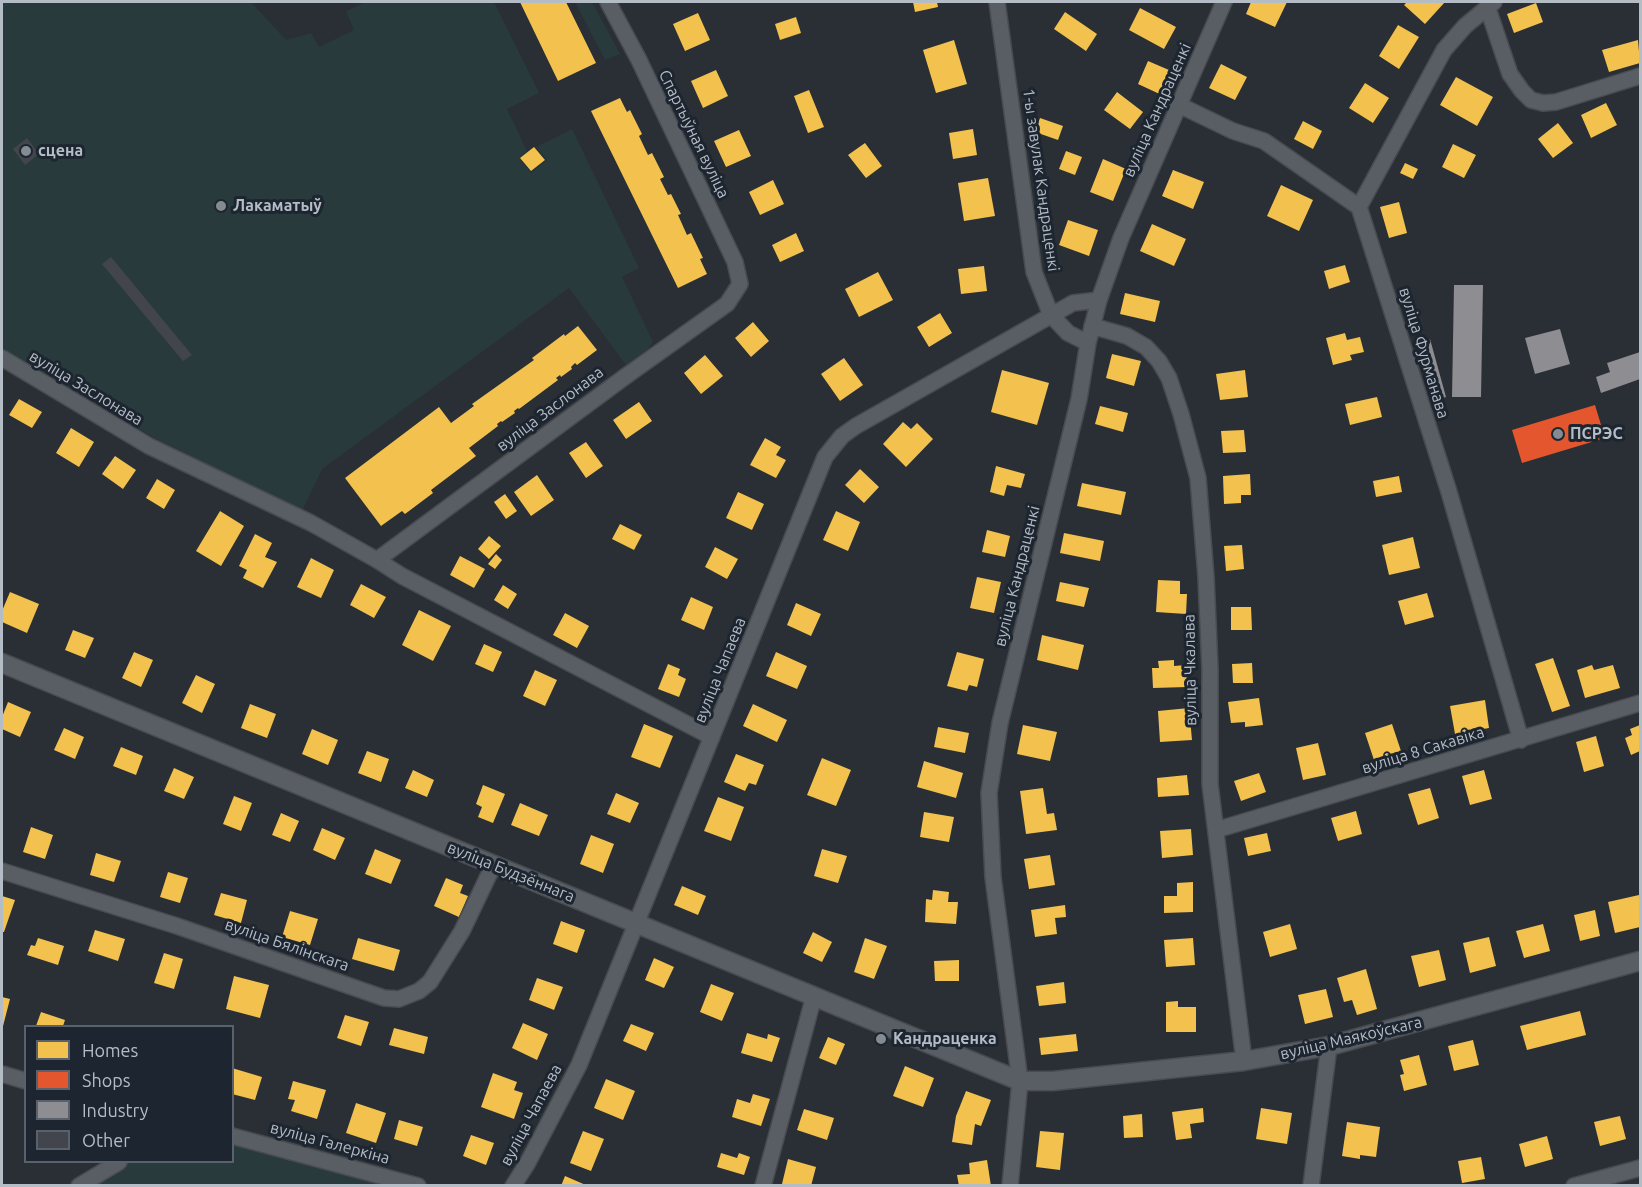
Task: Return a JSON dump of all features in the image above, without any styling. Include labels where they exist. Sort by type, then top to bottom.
[{"type":"street","name":"Спартыўная вуліца","points":[[608,2],[639,60],[735,262],[740,284]]},
{"type":"street","name":"1-ы завулак Кандраценкі","points":[[997,2],[1034,272],[1051,315],[1068,333],[1088,344]]},
{"type":"street","name":"вуліца Кандраценкі","points":[[1010,1185],[1020,1081],[993,877],[989,793],[1000,723],[1079,399],[1088,344],[1099,300],[1121,238],[1224,2]]},
{"type":"street","points":[[1179,105],[1233,131],[1264,141],[1359,207],[1444,50],[1465,26],[1490,4],[1510,74],[1521,91],[1531,100],[1543,103],[1556,102],[1641,76]]},
{"type":"street","name":"вуліца Фурманава","points":[[1359,207],[1449,492],[1521,740]]},
{"type":"street","name":"вуліца Заслонава","points":[[377,560],[626,375],[727,304],[740,284]]},
{"type":"street","name":"вуліца Чапаева","points":[[513,1185],[527,1164],[579,1065],[825,458],[842,436],[856,426],[1073,303],[1099,300]]},
{"type":"street","name":"вуліца Чкалава","points":[[1092,326],[1127,336],[1146,347],[1159,361],[1169,378],[1198,478],[1210,669],[1210,784],[1244,1061]]},
{"type":"street","name":"вуліца Заслонава","points":[[2,358],[149,446],[311,523],[402,576],[712,736]]},
{"type":"street","name":"вуліца Будзённага","points":[[2,663],[1020,1081]]},
{"type":"street","name":"вуліца 8 Сакавіка","points":[[1216,830],[1641,703]]},
{"type":"street","name":"вуліца Бялінскага","points":[[2,871],[177,926],[384,998],[399,999],[419,991],[430,982],[462,931],[494,864]]},
{"type":"street","name":"вуліца Маякоўскага","points":[[1020,1081],[1053,1081],[1244,1061],[1329,1046],[1641,961]]},
{"type":"street","points":[[764,1185],[814,996]]},
{"type":"street","points":[[1311,1185],[1329,1046]]},
{"type":"street","points":[[2,1074],[24,1080]]},
{"type":"street","name":"вуліца Галеркіна","points":[[234,1137],[418,1185]]},
{"type":"street","points":[[79,1185],[116,1163]]},
{"type":"street","points":[[1574,1185],[1641,1168]]},
{"type":"shaded area","points":[[2,2],[251,2],[286,40],[311,33],[319,47],[354,30],[346,11],[366,2],[494,2],[539,93],[507,109],[527,151],[519,158],[531,173],[547,160],[536,147],[572,129],[639,268],[622,277],[653,342],[648,349],[626,365],[569,288],[322,469],[302,511],[153,437],[2,348]]},
{"type":"shaded area","points":[[575,2],[592,2],[620,54],[605,60]]},
{"type":"shaded area","points":[[234,1144],[385,1185],[91,1186],[127,1163],[234,1163]]},
{"type":"building: Homes","points":[[520,2],[566,2],[596,63],[558,81]]},
{"type":"building: Homes","points":[[913,2],[937,2],[938,7],[915,12]]},
{"type":"building: Homes","points":[[1251,2],[1287,2],[1275,27],[1246,14]]},
{"type":"building: Homes","points":[[1407,2],[1445,2],[1425,24],[1404,5]]},
{"type":"building: Homes","points":[[1536,3],[1543,22],[1514,33],[1507,14]]},
{"type":"building: Homes","points":[[1140,8],[1176,27],[1164,49],[1129,30]]},
{"type":"building: Homes","points":[[1065,12],[1097,34],[1086,51],[1054,29]]},
{"type":"building: Homes","points":[[698,13],[710,40],[685,51],[673,24]]},
{"type":"building: Homes","points":[[796,17],[801,33],[780,40],[775,24]]},
{"type":"building: Homes","points":[[1398,25],[1419,37],[1399,69],[1379,56]]},
{"type":"building: Homes","points":[[954,40],[967,84],[936,93],[923,50]]},
{"type":"building: Homes","points":[[1638,40],[1640,63],[1609,72],[1602,50]]},
{"type":"building: Homes","points":[[1148,61],[1176,73],[1166,97],[1138,84]]},
{"type":"building: Homes","points":[[1221,64],[1247,77],[1235,100],[1209,88]]},
{"type":"building: Homes","points":[[716,70],[728,96],[703,108],[691,81]]},
{"type":"building: Homes","points":[[1456,77],[1493,97],[1477,126],[1440,105]]},
{"type":"building: Homes","points":[[1365,83],[1389,98],[1373,123],[1349,108]]},
{"type":"building: Homes","points":[[809,90],[824,127],[808,133],[794,96]]},
{"type":"building: Homes","points":[[1117,92],[1143,112],[1130,129],[1104,110]]},
{"type":"building: Homes","points":[[620,98],[627,112],[630,110],[642,134],[639,136],[648,155],[652,153],[664,177],[660,179],[681,214],[678,215],[687,235],[691,233],[703,258],[700,259],[707,274],[678,288],[591,111]]},
{"type":"building: Homes","points":[[1606,103],[1617,125],[1591,138],[1581,115]]},
{"type":"building: Homes","points":[[1040,118],[1063,126],[1058,140],[1035,132]]},
{"type":"building: Homes","points":[[1303,121],[1322,131],[1313,149],[1294,139]]},
{"type":"building: Homes","points":[[1558,123],[1573,143],[1553,158],[1538,139]]},
{"type":"building: Homes","points":[[973,129],[977,155],[953,159],[949,133]]},
{"type":"building: Homes","points":[[739,130],[751,156],[726,167],[714,141]]},
{"type":"building: Homes","points":[[865,143],[882,166],[866,178],[848,155]]},
{"type":"building: Homes","points":[[1453,144],[1476,155],[1464,178],[1442,167]]},
{"type":"building: Homes","points":[[534,147],[545,160],[531,171],[520,158]]},
{"type":"building: Homes","points":[[1066,151],[1082,157],[1075,175],[1059,169]]},
{"type":"building: Homes","points":[[1103,159],[1126,169],[1113,201],[1090,192]]},
{"type":"building: Homes","points":[[1405,163],[1418,169],[1413,179],[1400,173]]},
{"type":"building: Homes","points":[[1173,170],[1204,182],[1193,209],[1162,196]]},
{"type":"building: Homes","points":[[988,178],[995,216],[964,221],[958,183]]},
{"type":"building: Homes","points":[[773,180],[784,204],[760,215],[749,192]]},
{"type":"building: Homes","points":[[1281,185],[1313,200],[1299,231],[1267,216]]},
{"type":"building: Homes","points":[[1399,202],[1407,233],[1389,238],[1380,207]]},
{"type":"building: Homes","points":[[1068,220],[1098,230],[1089,256],[1059,245]]},
{"type":"building: Homes","points":[[1152,224],[1186,239],[1174,266],[1140,251]]},
{"type":"building: Homes","points":[[796,233],[804,251],[780,262],[772,245]]},
{"type":"building: Homes","points":[[1345,265],[1350,282],[1329,289],[1324,271]]},
{"type":"building: Homes","points":[[984,266],[987,291],[961,294],[958,269]]},
{"type":"building: Homes","points":[[878,272],[893,300],[859,317],[845,289]]},
{"type":"building: Homes","points":[[1125,293],[1160,301],[1155,322],[1120,314]]},
{"type":"building: Homes","points":[[940,313],[952,333],[929,347],[917,327]]},
{"type":"building: Homes","points":[[753,322],[769,341],[751,357],[735,338]]},
{"type":"building: Homes","points":[[578,326],[597,350],[577,365],[575,363],[572,369],[556,378],[558,380],[514,411],[515,413],[497,424],[498,426],[469,448],[476,456],[431,490],[433,493],[405,514],[402,511],[381,526],[345,478],[439,407],[451,423],[474,406],[472,404],[534,360],[532,358]]},
{"type":"building: Homes","points":[[1345,333],[1347,340],[1360,337],[1364,352],[1350,355],[1352,360],[1333,365],[1326,338]]},
{"type":"building: Homes","points":[[1112,354],[1141,361],[1134,386],[1106,378]]},
{"type":"building: Homes","points":[[705,355],[723,376],[701,394],[684,373]]},
{"type":"building: Homes","points":[[844,358],[863,385],[840,401],[821,374]]},
{"type":"building: Homes","points":[[1002,370],[1049,383],[1037,425],[991,412]]},
{"type":"building: Homes","points":[[1245,370],[1248,397],[1220,400],[1216,374]]},
{"type":"building: Homes","points":[[1377,397],[1382,417],[1350,425],[1345,404]]},
{"type":"building: Homes","points":[[19,399],[42,412],[32,428],[9,415]]},
{"type":"building: Homes","points":[[639,402],[652,421],[626,439],[613,420]]},
{"type":"building: Homes","points":[[1100,406],[1128,413],[1123,432],[1095,424]]},
{"type":"building: Homes","points":[[903,422],[911,429],[917,423],[933,439],[906,467],[883,444]]},
{"type":"building: Homes","points":[[71,428],[94,442],[79,467],[56,453]]},
{"type":"building: Homes","points":[[1244,430],[1246,452],[1223,453],[1221,431]]},
{"type":"building: Homes","points":[[765,438],[781,447],[776,455],[786,460],[776,478],[750,465]]},
{"type":"building: Homes","points":[[586,442],[603,466],[586,478],[569,453]]},
{"type":"building: Homes","points":[[115,456],[136,470],[123,489],[102,474]]},
{"type":"building: Homes","points":[[996,466],[1025,474],[1021,488],[1007,485],[1004,496],[990,492]]},
{"type":"building: Homes","points":[[860,469],[879,487],[864,503],[845,485]]},
{"type":"building: Homes","points":[[1250,474],[1251,495],[1241,495],[1241,503],[1224,504],[1223,476]]},
{"type":"building: Homes","points":[[537,475],[554,500],[531,516],[514,492]]},
{"type":"building: Homes","points":[[1399,476],[1402,492],[1376,497],[1373,481]]},
{"type":"building: Homes","points":[[157,479],[175,490],[164,509],[146,498]]},
{"type":"building: Homes","points":[[1082,483],[1126,492],[1121,515],[1077,506]]},
{"type":"building: Homes","points":[[738,492],[764,504],[752,530],[726,518]]},
{"type":"building: Homes","points":[[505,494],[517,511],[506,519],[494,502]]},
{"type":"building: Homes","points":[[220,511],[244,526],[221,566],[196,551]]},
{"type":"building: Homes","points":[[836,511],[860,522],[848,551],[823,540]]},
{"type":"building: Homes","points":[[620,524],[642,535],[634,550],[612,539]]},
{"type":"building: Homes","points":[[987,530],[1010,536],[1005,557],[982,552]]},
{"type":"building: Homes","points":[[1064,533],[1104,541],[1100,561],[1060,553]]},
{"type":"building: Homes","points":[[255,534],[272,543],[265,557],[277,562],[263,588],[243,578],[247,570],[239,566]]},
{"type":"building: Homes","points":[[489,536],[501,546],[489,559],[478,549]]},
{"type":"building: Homes","points":[[1413,537],[1420,568],[1389,575],[1382,545]]},
{"type":"building: Homes","points":[[1242,545],[1244,569],[1226,571],[1224,546]]},
{"type":"building: Homes","points":[[715,547],[738,559],[727,579],[705,567]]},
{"type":"building: Homes","points":[[496,554],[502,560],[495,569],[488,564]]},
{"type":"building: Homes","points":[[460,556],[485,569],[474,588],[450,575]]},
{"type":"building: Homes","points":[[311,558],[334,570],[321,598],[297,587]]},
{"type":"building: Homes","points":[[977,577],[1001,582],[994,613],[970,608]]},
{"type":"building: Homes","points":[[1158,580],[1180,581],[1180,594],[1187,594],[1186,614],[1156,612]]},
{"type":"building: Homes","points":[[1060,582],[1089,588],[1084,607],[1056,601]]},
{"type":"building: Homes","points":[[361,584],[386,597],[374,618],[350,605]]},
{"type":"building: Homes","points":[[503,585],[517,594],[508,609],[494,600]]},
{"type":"building: Homes","points":[[10,592],[39,604],[27,633],[2,622],[2,611]]},
{"type":"building: Homes","points":[[1427,593],[1434,617],[1405,625],[1398,601]]},
{"type":"building: Homes","points":[[691,597],[713,607],[704,630],[681,620]]},
{"type":"building: Homes","points":[[796,603],[821,614],[811,636],[787,625]]},
{"type":"building: Homes","points":[[1231,607],[1251,607],[1252,630],[1231,630]]},
{"type":"building: Homes","points":[[419,610],[451,626],[433,661],[402,645]]},
{"type":"building: Homes","points":[[565,613],[589,626],[577,648],[553,635]]},
{"type":"building: Homes","points":[[73,630],[94,638],[85,658],[65,650]]},
{"type":"building: Homes","points":[[1042,635],[1084,645],[1078,670],[1037,660]]},
{"type":"building: Homes","points":[[484,644],[502,652],[493,672],[475,664]]},
{"type":"building: Homes","points":[[134,652],[153,660],[141,687],[122,678]]},
{"type":"building: Homes","points":[[776,652],[807,666],[797,689],[766,676]]},
{"type":"building: Homes","points":[[957,652],[984,659],[977,687],[969,685],[967,691],[947,686]]},
{"type":"building: Homes","points":[[1553,658],[1570,706],[1552,712],[1535,664]]},
{"type":"building: Homes","points":[[1174,660],[1174,666],[1186,665],[1187,687],[1153,688],[1152,668],[1159,668],[1158,661]]},
{"type":"building: Homes","points":[[1252,663],[1253,683],[1233,683],[1232,664]]},
{"type":"building: Homes","points":[[668,664],[680,669],[678,675],[686,679],[679,697],[658,689]]},
{"type":"building: Homes","points":[[1592,665],[1594,670],[1613,665],[1620,688],[1585,698],[1577,670]]},
{"type":"building: Homes","points":[[535,670],[557,680],[545,706],[523,696]]},
{"type":"building: Homes","points":[[196,675],[215,684],[202,713],[182,703]]},
{"type":"building: Homes","points":[[1259,698],[1263,725],[1245,727],[1245,722],[1231,723],[1228,702]]},
{"type":"building: Homes","points":[[1485,700],[1489,728],[1455,734],[1450,706]]},
{"type":"building: Homes","points":[[8,702],[31,712],[20,737],[2,729],[2,717]]},
{"type":"building: Homes","points":[[250,704],[276,714],[267,738],[241,728]]},
{"type":"building: Homes","points":[[753,704],[787,720],[777,742],[743,726]]},
{"type":"building: Homes","points":[[1189,708],[1192,740],[1160,742],[1158,711]]},
{"type":"building: Homes","points":[[644,724],[673,736],[660,768],[631,757]]},
{"type":"building: Homes","points":[[1392,724],[1401,751],[1374,760],[1365,733]]},
{"type":"building: Homes","points":[[1023,725],[1057,732],[1050,761],[1017,754]]},
{"type":"building: Homes","points":[[1640,725],[1640,751],[1631,755],[1625,738],[1632,735],[1630,729]]},
{"type":"building: Homes","points":[[938,727],[969,733],[965,753],[934,747]]},
{"type":"building: Homes","points":[[64,728],[84,737],[75,759],[54,750]]},
{"type":"building: Homes","points":[[312,729],[338,740],[328,765],[302,754]]},
{"type":"building: Homes","points":[[1596,736],[1604,766],[1584,772],[1576,742]]},
{"type":"building: Homes","points":[[1318,743],[1326,775],[1303,780],[1296,748]]},
{"type":"building: Homes","points":[[121,747],[143,756],[136,775],[113,766]]},
{"type":"building: Homes","points":[[367,751],[389,759],[381,782],[358,773]]},
{"type":"building: Homes","points":[[736,754],[764,765],[756,785],[749,783],[745,791],[724,782]]},
{"type":"building: Homes","points":[[822,758],[851,770],[836,806],[807,795]]},
{"type":"building: Homes","points":[[924,761],[963,773],[956,798],[917,787]]},
{"type":"building: Homes","points":[[174,768],[194,777],[184,799],[164,791]]},
{"type":"building: Homes","points":[[413,770],[434,780],[427,797],[405,788]]},
{"type":"building: Homes","points":[[1484,770],[1492,799],[1470,805],[1462,776]]},
{"type":"building: Homes","points":[[1259,773],[1266,792],[1241,801],[1234,781]]},
{"type":"building: Homes","points":[[1187,775],[1189,795],[1158,797],[1157,778]]},
{"type":"building: Homes","points":[[483,785],[505,794],[493,823],[478,817],[482,807],[476,804]]},
{"type":"building: Homes","points":[[1043,788],[1047,814],[1054,813],[1057,830],[1026,834],[1020,791]]},
{"type":"building: Homes","points":[[1430,788],[1439,818],[1418,825],[1408,794]]},
{"type":"building: Homes","points":[[616,793],[639,803],[630,823],[607,814]]},
{"type":"building: Homes","points":[[234,796],[252,803],[241,831],[223,824]]},
{"type":"building: Homes","points":[[718,797],[744,807],[731,841],[704,831]]},
{"type":"building: Homes","points":[[520,803],[548,815],[539,836],[511,825]]},
{"type":"building: Homes","points":[[1356,811],[1362,834],[1338,841],[1331,818]]},
{"type":"building: Homes","points":[[924,812],[954,817],[949,842],[920,837]]},
{"type":"building: Homes","points":[[281,813],[299,821],[290,842],[272,835]]},
{"type":"building: Homes","points":[[31,827],[53,835],[45,859],[23,852]]},
{"type":"building: Homes","points":[[322,828],[345,838],[335,860],[313,850]]},
{"type":"building: Homes","points":[[1191,829],[1193,855],[1162,858],[1160,831]]},
{"type":"building: Homes","points":[[1267,833],[1271,851],[1248,856],[1244,838]]},
{"type":"building: Homes","points":[[591,835],[614,844],[603,873],[580,864]]},
{"type":"building: Homes","points":[[375,849],[401,860],[391,884],[365,874]]},
{"type":"building: Homes","points":[[822,849],[847,856],[838,883],[814,876]]},
{"type":"building: Homes","points":[[96,853],[121,861],[114,882],[90,875]]},
{"type":"building: Homes","points":[[1050,855],[1055,885],[1029,889],[1024,859]]},
{"type":"building: Homes","points":[[168,872],[188,878],[180,903],[160,897]]},
{"type":"building: Homes","points":[[446,878],[463,885],[460,893],[468,896],[459,917],[434,906]]},
{"type":"building: Homes","points":[[1193,882],[1193,912],[1164,913],[1164,896],[1177,896],[1177,883]]},
{"type":"building: Homes","points":[[682,886],[706,896],[698,915],[674,905]]},
{"type":"building: Homes","points":[[933,890],[949,892],[948,902],[958,902],[956,924],[925,922],[926,899],[932,900]]},
{"type":"building: Homes","points":[[221,893],[247,900],[241,923],[214,915]]},
{"type":"building: Homes","points":[[1639,895],[1640,927],[1615,933],[1608,902]]},
{"type":"building: Homes","points":[[2,896],[15,900],[4,932],[2,932]]},
{"type":"building: Homes","points":[[1065,905],[1066,917],[1055,918],[1057,934],[1035,937],[1031,910]]},
{"type":"building: Homes","points":[[1595,910],[1600,936],[1580,941],[1574,915]]},
{"type":"building: Homes","points":[[290,911],[318,919],[310,945],[282,937]]},
{"type":"building: Homes","points":[[561,921],[585,930],[577,953],[553,944]]},
{"type":"building: Homes","points":[[1290,924],[1297,949],[1270,957],[1263,932]]},
{"type":"building: Homes","points":[[1543,924],[1550,951],[1524,958],[1516,931]]},
{"type":"building: Homes","points":[[95,930],[125,939],[118,961],[88,951]]},
{"type":"building: Homes","points":[[813,932],[832,942],[822,962],[803,953]]},
{"type":"building: Homes","points":[[1489,937],[1496,966],[1470,973],[1463,943]]},
{"type":"building: Homes","points":[[38,938],[64,946],[58,965],[27,955],[31,945],[35,946]]},
{"type":"building: Homes","points":[[358,938],[400,950],[394,971],[352,959]]},
{"type":"building: Homes","points":[[865,938],[887,946],[874,979],[854,972]]},
{"type":"building: Homes","points":[[1193,938],[1195,965],[1166,967],[1164,940]]},
{"type":"building: Homes","points":[[1439,950],[1446,980],[1419,987],[1411,956]]},
{"type":"building: Homes","points":[[164,953],[183,959],[174,989],[154,983]]},
{"type":"building: Homes","points":[[654,958],[674,967],[664,988],[645,980]]},
{"type":"building: Homes","points":[[959,960],[959,981],[935,981],[934,961]]},
{"type":"building: Homes","points":[[1366,969],[1377,1009],[1357,1015],[1352,1000],[1344,1002],[1337,978]]},
{"type":"building: Homes","points":[[234,976],[269,985],[260,1018],[226,1009]]},
{"type":"building: Homes","points":[[537,978],[563,987],[554,1010],[529,1000]]},
{"type":"building: Homes","points":[[1064,982],[1066,1003],[1039,1006],[1036,986]]},
{"type":"building: Homes","points":[[711,984],[734,993],[722,1021],[700,1012]]},
{"type":"building: Homes","points":[[1326,989],[1333,1017],[1305,1024],[1298,995]]},
{"type":"building: Homes","points":[[2,997],[10,999],[2,1030]]},
{"type":"building: Homes","points":[[1178,1001],[1178,1007],[1196,1007],[1196,1032],[1166,1032],[1166,1002]]},
{"type":"building: Homes","points":[[1580,1011],[1586,1035],[1527,1050],[1520,1026]]},
{"type":"building: Homes","points":[[41,1012],[65,1020],[63,1025],[36,1025]]},
{"type":"building: Homes","points":[[345,1015],[369,1022],[361,1046],[337,1038]]},
{"type":"building: Homes","points":[[523,1023],[548,1034],[537,1060],[512,1048]]},
{"type":"building: Homes","points":[[631,1024],[654,1033],[646,1051],[623,1041]]},
{"type":"building: Homes","points":[[394,1028],[428,1037],[424,1054],[389,1045]]},
{"type":"building: Homes","points":[[747,1033],[767,1039],[768,1034],[780,1038],[772,1062],[741,1053]]},
{"type":"building: Homes","points":[[1076,1034],[1078,1051],[1041,1055],[1039,1038]]},
{"type":"building: Homes","points":[[828,1037],[845,1044],[836,1065],[819,1058]]},
{"type":"building: Homes","points":[[1473,1040],[1479,1065],[1454,1071],[1448,1046]]},
{"type":"building: Homes","points":[[1419,1055],[1427,1085],[1404,1091],[1400,1075],[1404,1074],[1400,1060]]},
{"type":"building: Homes","points":[[905,1066],[934,1078],[923,1107],[893,1096]]},
{"type":"building: Homes","points":[[234,1069],[262,1077],[255,1100],[234,1095]]},
{"type":"building: Homes","points":[[493,1073],[517,1082],[514,1090],[523,1093],[514,1119],[481,1107]]},
{"type":"building: Homes","points":[[606,1079],[635,1091],[623,1120],[594,1108]]},
{"type":"building: Homes","points":[[293,1081],[326,1090],[317,1119],[291,1111],[295,1100],[288,1099]]},
{"type":"building: Homes","points":[[966,1091],[991,1100],[981,1126],[975,1124],[972,1145],[952,1142],[956,1116]]},
{"type":"building: Homes","points":[[753,1094],[770,1099],[761,1126],[732,1117],[737,1099],[750,1103]]},
{"type":"building: Homes","points":[[356,1103],[386,1113],[376,1143],[346,1133]]},
{"type":"building: Homes","points":[[1203,1108],[1204,1122],[1190,1124],[1192,1138],[1176,1140],[1172,1112]]},
{"type":"building: Homes","points":[[1261,1108],[1292,1113],[1287,1144],[1256,1139]]},
{"type":"building: Homes","points":[[804,1109],[834,1118],[827,1140],[797,1130]]},
{"type":"building: Homes","points":[[1142,1114],[1143,1137],[1124,1138],[1123,1116]]},
{"type":"building: Homes","points":[[1620,1116],[1626,1139],[1600,1146],[1594,1122]]},
{"type":"building: Homes","points":[[399,1120],[423,1127],[417,1146],[394,1139]]},
{"type":"building: Homes","points":[[1347,1122],[1380,1127],[1376,1157],[1360,1155],[1360,1159],[1342,1156]]},
{"type":"building: Homes","points":[[583,1131],[604,1139],[591,1171],[570,1163]]},
{"type":"building: Homes","points":[[1040,1131],[1064,1133],[1060,1170],[1036,1167]]},
{"type":"building: Homes","points":[[471,1135],[494,1143],[486,1165],[463,1156]]},
{"type":"building: Homes","points":[[1547,1136],[1553,1159],[1525,1167],[1519,1144]]},
{"type":"building: Homes","points":[[721,1153],[737,1158],[739,1153],[750,1157],[744,1175],[717,1167]]},
{"type":"building: Homes","points":[[1481,1157],[1485,1179],[1462,1183],[1458,1161]]},
{"type":"building: Homes","points":[[788,1159],[816,1167],[811,1186],[782,1184]]},
{"type":"building: Homes","points":[[987,1160],[991,1186],[959,1186],[957,1175],[970,1174],[969,1163]]},
{"type":"building: Homes","points":[[565,1176],[588,1186],[561,1186]]},
{"type":"building: Shops","name":"ПСРЭС","points":[[1595,405],[1605,438],[1522,463],[1512,430]]},
{"type":"building: Industry","points":[[1454,285],[1483,285],[1481,397],[1452,397]]},
{"type":"building: Industry","points":[[1560,329],[1570,364],[1535,374],[1525,338]]},
{"type":"building: Industry","points":[[1430,339],[1446,397],[1436,400],[1421,342]]},
{"type":"building: Industry","points":[[1640,352],[1640,379],[1601,393],[1596,377],[1610,372],[1607,363]]},
{"type":"building: Other","name":"сцена","points":[[27,138],[39,154],[25,165],[13,149]]},
{"type":"building: Other","points":[[111,257],[192,355],[183,361],[102,264]]},
{"type":"place","name":"сцена","points":[[26,151]]},
{"type":"place","name":"Лакаматыў","points":[[221,206]]},
{"type":"place","name":"ПСРЭС","points":[[1558,434]]},
{"type":"place","name":"Кандраценка","points":[[881,1039]]}]
